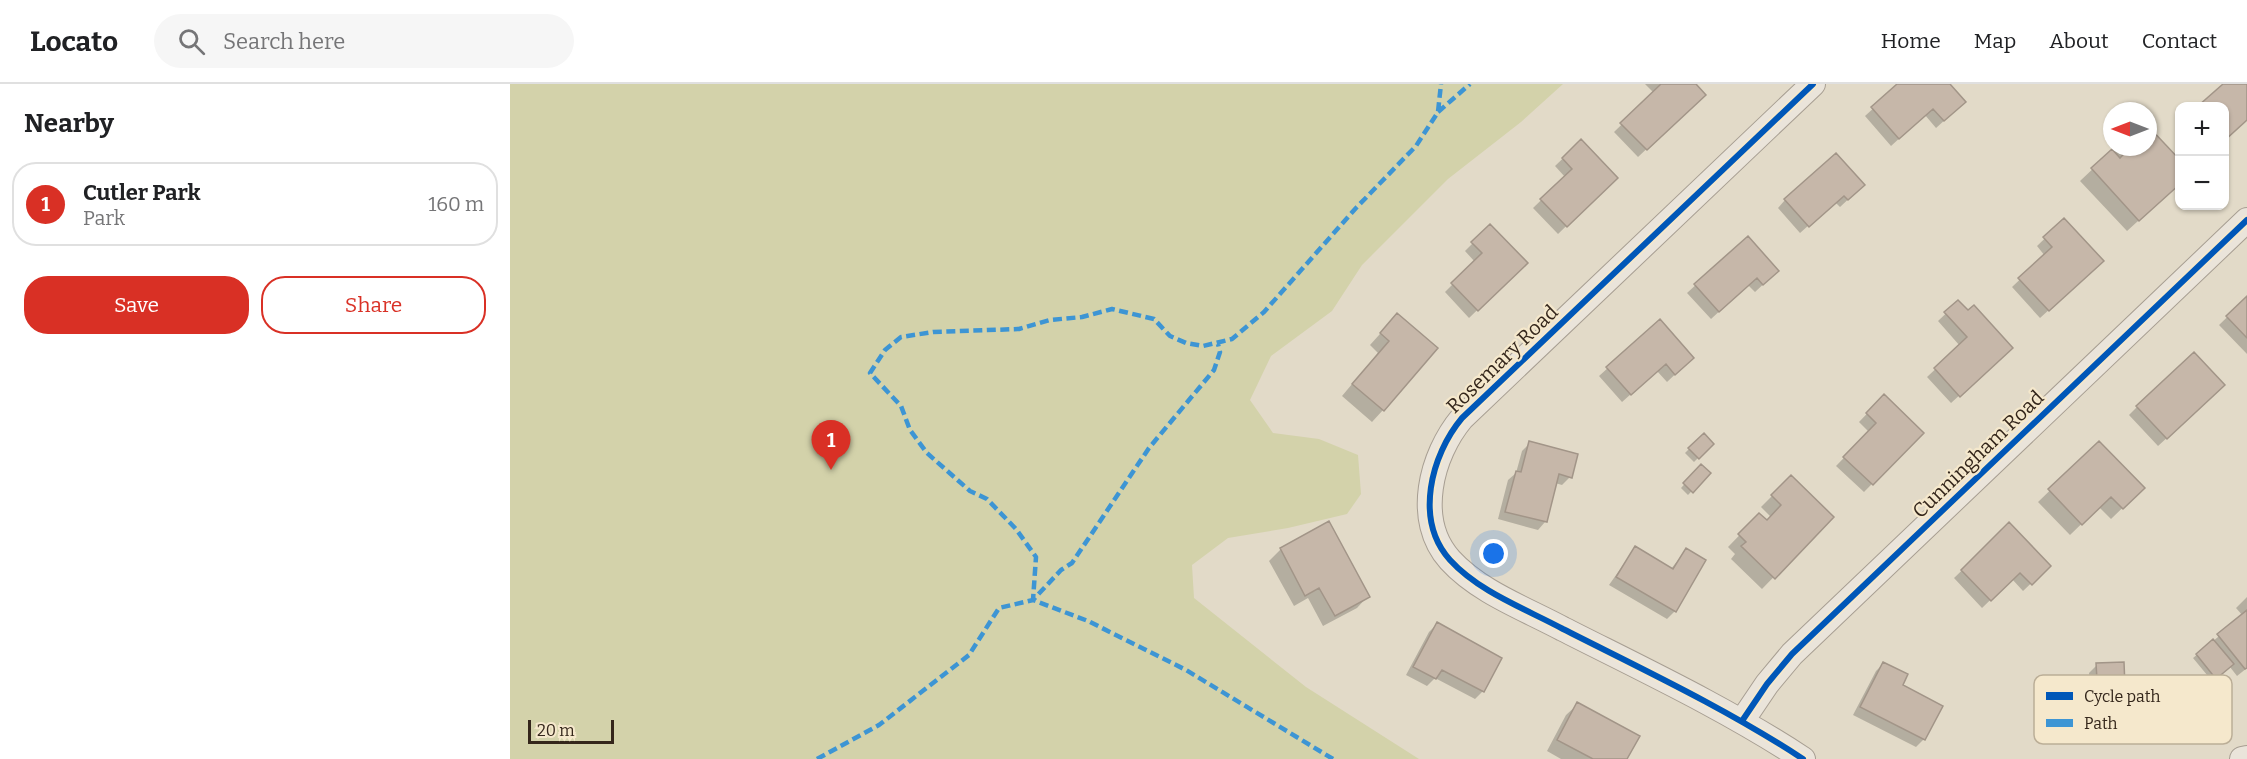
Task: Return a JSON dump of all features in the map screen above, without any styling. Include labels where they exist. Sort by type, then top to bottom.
[{"type":"street","name":"Rosemary Road","points":[[1803,759],[1742,721],[1506,599],[1464,573],[1450,560],[1435,532],[1431,512],[1432,478],[1443,446],[1462,418],[1813,84]]},
{"type":"street","name":"Cunningham Road","points":[[1742,721],[1767,684],[1792,654],[2247,220]]},
{"type":"street","points":[[2242,759],[2247,758]]},
{"type":"green space","points":[[510,84],[1563,84],[1521,122],[1448,179],[1362,265],[1332,311],[1271,356],[1250,400],[1273,433],[1319,439],[1358,455],[1361,494],[1347,514],[1288,528],[1228,538],[1192,565],[1194,598],[1306,687],[1419,759],[510,759]]},
{"type":"building","points":[[1661,84],[1696,84],[1706,95],[1647,150],[1620,123]]},
{"type":"building","points":[[1897,84],[1950,84],[1966,102],[1944,121],[1933,109],[1899,139],[1871,107]]},
{"type":"building","points":[[2223,84],[2247,84],[2247,120],[2229,136],[2229,102],[2203,102]]},
{"type":"building","points":[[2157,136],[2175,155],[2175,189],[2139,221],[2091,168],[2104,156],[2120,158],[2122,156],[2157,156]]},
{"type":"building","points":[[1581,139],[1618,178],[1567,227],[1540,199],[1572,169],[1562,158]]},
{"type":"building","points":[[1836,153],[1865,185],[1848,200],[1844,196],[1809,227],[1784,199]]},
{"type":"building","points":[[2064,218],[2104,261],[2049,311],[2018,278],[2052,247],[2043,237]]},
{"type":"building","points":[[1490,224],[1528,263],[1478,311],[1451,283],[1482,253],[1471,242]]},
{"type":"building","points":[[1748,236],[1779,271],[1763,285],[1757,278],[1719,312],[1694,284]]},
{"type":"building","points":[[2247,296],[2247,338],[2226,316]]},
{"type":"building","points":[[1958,300],[1968,310],[1974,305],[2013,348],[1960,397],[1934,368],[1967,337],[1944,312]]},
{"type":"building","points":[[1397,313],[1438,348],[1384,411],[1352,384],[1389,341],[1380,333]]},
{"type":"building","points":[[1660,319],[1694,358],[1675,375],[1666,364],[1631,395],[1606,367]]},
{"type":"building","points":[[2194,352],[2225,385],[2167,439],[2136,406]]},
{"type":"building","points":[[1884,394],[1924,433],[1873,485],[1843,457],[1876,423],[1866,413]]},
{"type":"building","points":[[1704,433],[1714,444],[1699,459],[1688,448]]},
{"type":"building","points":[[1529,441],[1578,454],[1572,478],[1559,474],[1547,522],[1505,512],[1516,471],[1521,472]]},
{"type":"building","points":[[2099,441],[2145,488],[2123,509],[2111,497],[2082,525],[2048,489]]},
{"type":"building","points":[[1701,464],[1711,473],[1693,493],[1683,483]]},
{"type":"building","points":[[1791,475],[1834,517],[1775,579],[1741,546],[1746,542],[1738,534],[1759,513],[1767,520],[1781,505],[1771,495]]},
{"type":"building","points":[[1329,521],[1370,597],[1335,616],[1319,588],[1305,596],[1280,548]]},
{"type":"building","points":[[2009,522],[2051,566],[2032,585],[2020,573],[1991,601],[1961,570]]},
{"type":"building","points":[[1635,546],[1673,569],[1686,548],[1706,560],[1676,612],[1616,577]]},
{"type":"building","points":[[2247,610],[2247,668],[2245,669],[2217,634]]},
{"type":"building","points":[[1437,622],[1502,658],[1484,692],[1442,670],[1436,679],[1413,667]]},
{"type":"building","points":[[2213,639],[2234,664],[2221,675],[2213,675],[2196,654]]},
{"type":"building","points":[[1883,662],[1908,674],[1903,685],[1943,706],[1925,740],[1860,707]]},
{"type":"building","points":[[2124,662],[2125,675],[2097,675],[2096,663]]},
{"type":"building","points":[[1577,702],[1640,736],[1627,759],[1593,759],[1557,740]]},
{"type":"marked path","points":[[1333,759],[1186,670],[1088,621],[1033,600],[1036,557],[1016,529],[987,499],[970,491],[927,453],[910,430],[901,406],[870,373],[885,350],[901,337],[933,332],[1019,329],[1050,320],[1082,317],[1112,309],[1154,319],[1170,336],[1186,343],[1203,346],[1232,339],[1264,312],[1356,208],[1416,146],[1438,112],[1441,84]]},
{"type":"marked path","points":[[1438,112],[1470,84]]},
{"type":"marked path","points":[[817,759],[879,725],[969,655],[999,608],[1033,600],[1061,570],[1072,563],[1149,448],[1214,370],[1220,352],[1218,344]]},
{"type":"cycle path","points":[[1803,759],[1715,707],[1489,591],[1450,560],[1439,544],[1432,526],[1430,507],[1435,469],[1442,450],[1462,418],[1813,84]]},
{"type":"cycle path","points":[[1742,721],[1767,684],[1792,654],[2247,220]]},
{"type":"place","name":"Cutler Park","points":[[831,470]]}]
